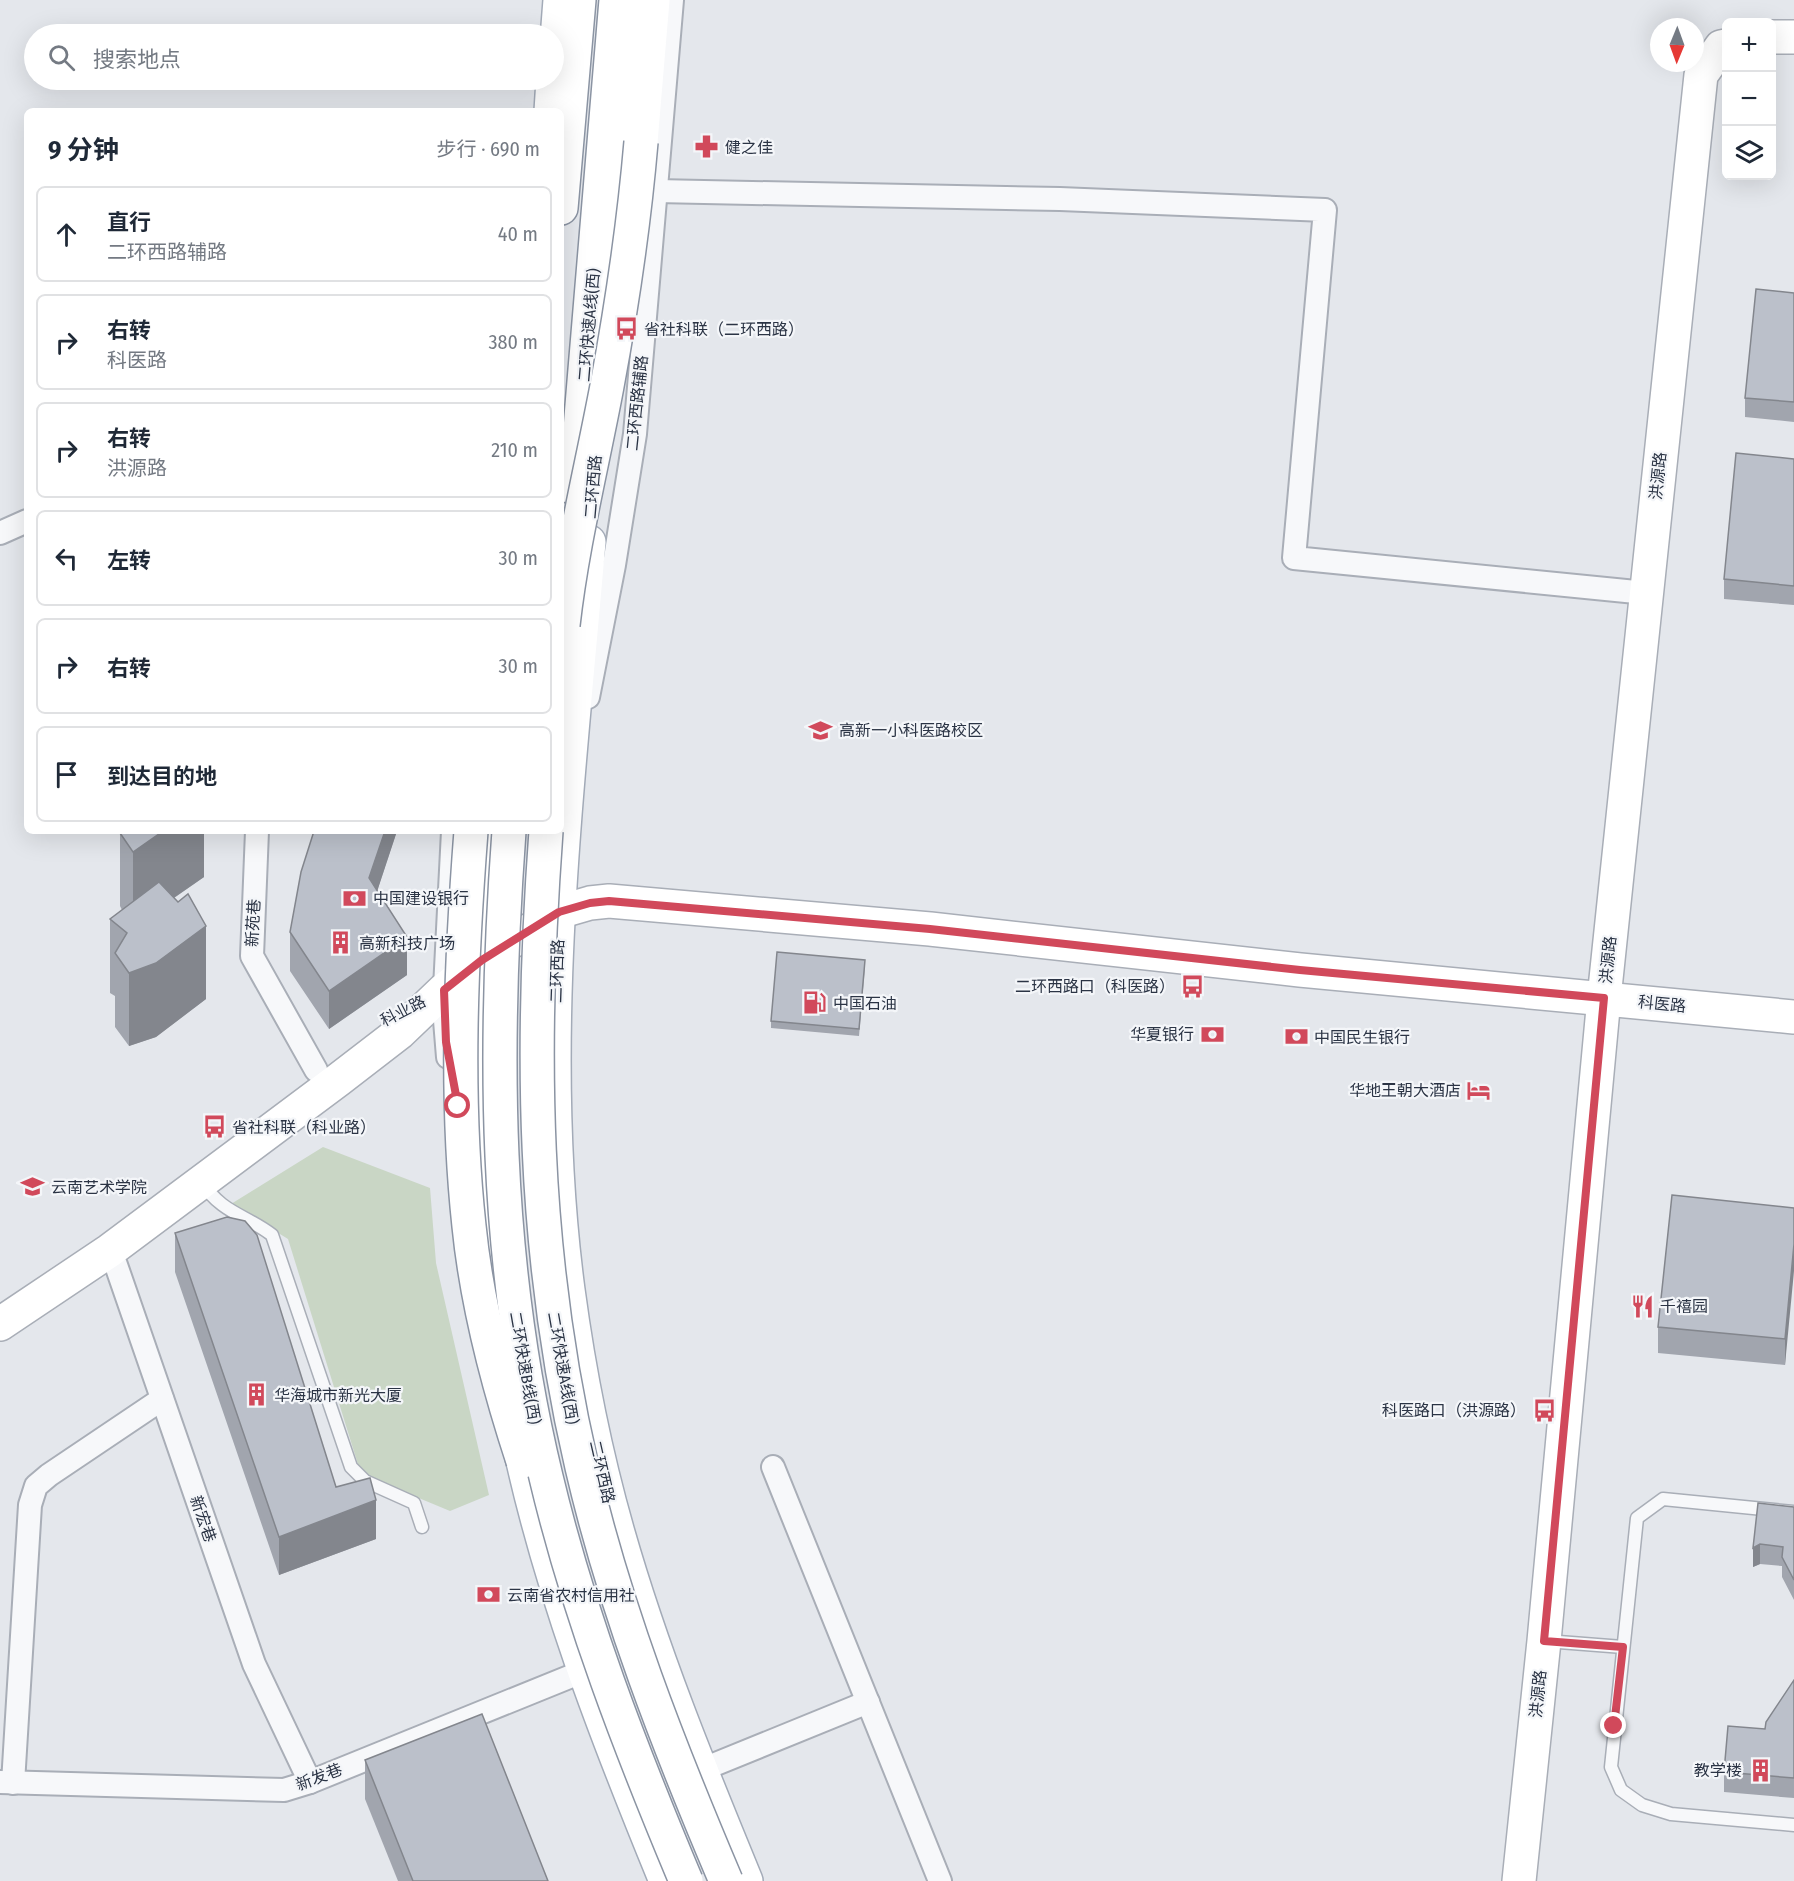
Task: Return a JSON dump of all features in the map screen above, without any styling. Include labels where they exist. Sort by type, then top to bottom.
[{"type":"main road","points":[[558,24],[560,0]]},
{"type":"main road","points":[[564,173],[579,0]]},
{"type":"main road","name":"二环快速A线(西)","points":[[564,613],[616,0]]},
{"type":"main road","name":"二环西路","points":[[635,0],[559,912],[555,1022],[556,1139],[564,1252],[579,1358],[596,1445],[621,1542],[652,1640],[746,1881]]},
{"type":"main road","points":[[564,623],[572,566],[630,252],[653,0]]},
{"type":"main road","points":[[1776,37],[1794,37]]},
{"type":"main road","name":"洪源路","points":[[1519,1881],[1544,1641],[1604,998],[1701,75],[1722,47]]},
{"type":"main road","points":[[551,108],[552,90]]},
{"type":"main road","points":[[471,834],[464,959],[462,1055],[463,1143],[471,1239],[486,1325],[514,1434],[548,1531],[587,1621]]},
{"type":"main road","points":[[490,834],[482,960],[480,1055],[484,1183],[494,1298],[513,1415],[539,1526],[560,1599],[623,1776],[666,1881]]},
{"type":"main road","name":"二环快速B线(西)","points":[[508,834],[499,1055],[502,1182],[508,1258],[524,1367],[545,1475],[564,1548],[587,1621],[637,1760],[686,1881]]},
{"type":"main road","name":"二环快速A线(西)","points":[[546,834],[537,981],[537,1130],[546,1254],[560,1361],[586,1484],[622,1610],[661,1719],[726,1881]]},
{"type":"main road","name":"科医路","points":[[444,990],[482,960],[559,912],[590,903],[621,902],[930,929],[1300,970],[1794,1017]]},
{"type":"main road","name":"科业路","points":[[0,1298],[96,1233],[386,1016],[444,990]]},
{"type":"main road","name":"科业路","points":[[0,1324],[109,1251],[202,1182],[399,1033],[444,990]]},
{"type":"street","name":"二环西路辅路","points":[[567,802],[614,565],[632,454],[638,407],[672,0]]},
{"type":"street","points":[[656,191],[1060,199],[1325,210],[1294,558],[1646,593]]},
{"type":"street","points":[[0,533],[24,522]]},
{"type":"street","name":"新苑巷","points":[[257,834],[252,956],[316,1070]]},
{"type":"street","points":[[453,834],[444,1025],[451,1075],[468,1140],[484,1183]]},
{"type":"street","name":"新宏巷","points":[[109,1251],[116,1265],[254,1664],[310,1782]]},
{"type":"street","points":[[7,1783],[30,1505],[36,1486],[162,1399]]},
{"type":"street","points":[[773,1467],[940,1881]]},
{"type":"street","name":"新发巷","points":[[7,1783],[284,1790],[310,1782],[584,1671]]},
{"type":"street","points":[[701,1770],[868,1702]]},
{"type":"lane","points":[[202,1182],[209,1194],[224,1207],[272,1235],[351,1467],[365,1481],[414,1503],[423,1527]]},
{"type":"lane","points":[[1794,1512],[1664,1499],[1636,1518],[1611,1767],[1622,1790],[1642,1805],[1671,1814],[1794,1825]]},
{"type":"lane","points":[[1544,1641],[1623,1647]]},
{"type":"green space","points":[[323,1147],[430,1188],[436,1263],[489,1495],[450,1511],[361,1474],[288,1239],[231,1204]]},
{"type":"building","points":[[1756,289],[1794,293],[1794,402],[1745,398]]},
{"type":"building","points":[[1736,453],[1794,459],[1794,586],[1724,579]]},
{"type":"building","points":[[121,834],[159,834],[133,852]]},
{"type":"building","name":"高新科技广场","points":[[313,834],[384,834],[369,878],[407,937],[329,991],[290,932],[301,872]]},
{"type":"building","points":[[159,882],[178,902],[188,894],[206,926],[156,963],[129,973],[115,953],[127,933],[110,919]]},
{"type":"building","points":[[777,952],[865,960],[859,1029],[771,1021]]},
{"type":"building","points":[[1672,1195],[1794,1208],[1794,1244],[1785,1339],[1658,1327]]},
{"type":"building","name":"华海城市新光大厦","points":[[227,1217],[245,1221],[257,1235],[336,1487],[370,1478],[376,1500],[279,1537],[175,1233]]},
{"type":"building","points":[[1758,1503],[1794,1507],[1794,1580],[1782,1557],[1783,1547],[1760,1544],[1753,1548]]},
{"type":"building","name":"教学楼","points":[[1794,1680],[1794,1778],[1724,1772],[1728,1726],[1765,1729],[1766,1722]]},
{"type":"building","points":[[482,1714],[548,1881],[413,1881],[365,1760]]},
{"type":"place","name":"健之佳","points":[[707,147]]},
{"type":"place","name":"省社科联（二环西路）","points":[[626,329]]},
{"type":"place","name":"高新一小科医路校区","points":[[821,730]]},
{"type":"place","name":"中国建设银行","points":[[355,898]]},
{"type":"place","name":"高新科技广场","points":[[341,943]]},
{"type":"place","name":"二环西路口（科医路）","points":[[1193,986]]},
{"type":"place","name":"中国石油","points":[[815,1003]]},
{"type":"place","name":"华夏银行","points":[[1212,1034]]},
{"type":"place","name":"中国民生银行","points":[[1296,1037]]},
{"type":"place","name":"华地王朝大酒店","points":[[1479,1090]]},
{"type":"place","name":"省社科联（科业路）","points":[[214,1127]]},
{"type":"place","name":"云南艺术学院","points":[[33,1187]]},
{"type":"place","name":"千禧园","points":[[1642,1306]]},
{"type":"place","name":"华海城市新光大厦","points":[[256,1395]]},
{"type":"place","name":"科医路口（洪源路）","points":[[1544,1410]]},
{"type":"place","name":"云南省农村信用社","points":[[489,1595]]},
{"type":"place","name":"教学楼","points":[[1760,1770]]},
{"type":"route","points":[[458,1106],[446,1042],[444,990],[482,960],[559,912],[590,903],[609,901],[930,929],[1300,970],[1604,998],[1544,1641],[1623,1647],[1614,1726]]}]
